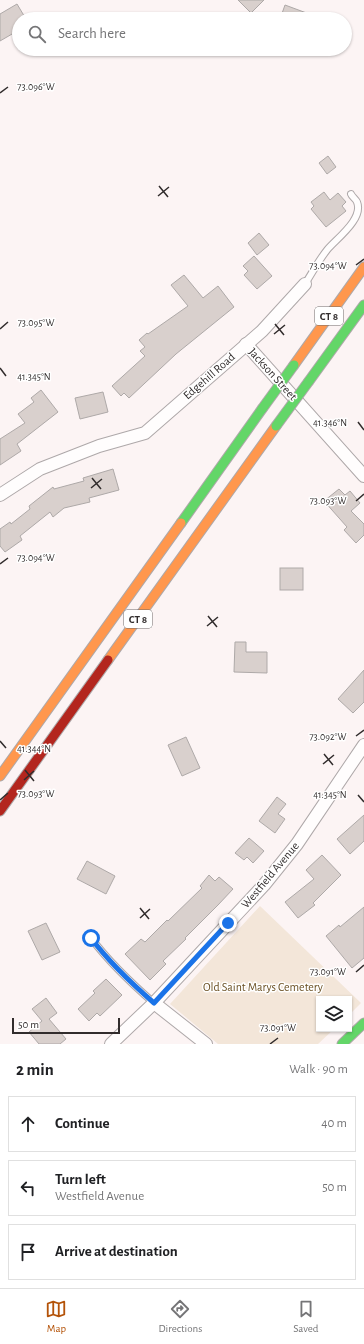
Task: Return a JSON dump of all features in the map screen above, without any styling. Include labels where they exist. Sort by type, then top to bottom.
[{"type":"main road","name":"CT 8","points":[[0,776],[364,267]]},
{"type":"main road","name":"CT 8","points":[[0,811],[364,304]]},
{"type":"main road","points":[[342,1044],[364,1023]]},
{"type":"street","name":"Edgehill Road","points":[[0,495],[40,469],[99,446],[145,433],[262,331],[305,284]]},
{"type":"street","name":"Jackson Street","points":[[246,344],[364,476]]},
{"type":"street","name":"Westfield Avenue","points":[[111,1044],[154,1003],[264,885],[298,844],[364,745]]},
{"type":"street","points":[[154,1003],[206,1044]]},
{"type":"lane","points":[[305,284],[327,249],[347,230],[355,217],[358,208],[356,201],[351,194]]},
{"type":"lane","points":[[91,938],[132,984],[154,1003]]},
{"type":"green space","name":"Old Saint Marys Cemetery","points":[[260,906],[361,1003],[352,1012],[352,996],[316,996],[316,1032],[331,1032],[318,1044],[218,1044],[170,1004]]},
{"type":"building","points":[[238,0],[264,0],[252,12],[250,12]]},
{"type":"building","points":[[17,4],[22,12],[12,12],[12,34],[0,41],[0,14]]},
{"type":"building","points":[[285,5],[304,12],[282,12]]},
{"type":"building","points":[[328,156],[336,167],[327,174],[319,163]]},
{"type":"building","points":[[324,192],[330,200],[338,193],[346,202],[342,206],[346,211],[326,227],[311,209],[314,206],[311,202]]},
{"type":"building","points":[[259,233],[269,245],[257,255],[248,243]]},
{"type":"building","points":[[254,256],[272,276],[257,289],[244,275],[248,271],[243,266]]},
{"type":"building","points":[[184,275],[203,298],[218,286],[234,307],[176,354],[129,398],[124,393],[121,396],[112,386],[145,356],[140,351],[145,347],[139,340],[188,306],[171,285]]},
{"type":"building","points":[[41,390],[58,412],[17,444],[21,451],[0,465],[0,439],[25,423],[18,414],[34,402],[31,398]]},
{"type":"building","points":[[103,392],[108,412],[80,419],[75,398]]},
{"type":"building","points":[[113,469],[119,490],[89,498],[90,502],[64,508],[53,517],[50,512],[20,536],[22,540],[5,552],[0,546],[0,529],[10,522],[11,524],[30,509],[29,506],[53,487],[54,489],[84,481],[83,478]]},
{"type":"building","points":[[339,489],[345,495],[350,491],[360,503],[351,511],[364,524],[364,535],[356,543],[344,530],[347,527],[324,501]]},
{"type":"building","points":[[280,568],[303,568],[303,590],[280,590]]},
{"type":"building","points":[[235,642],[246,642],[246,652],[267,652],[267,673],[234,672]]},
{"type":"building","points":[[364,670],[364,702],[353,713],[338,699]]},
{"type":"building","points":[[186,737],[200,768],[182,776],[168,745]]},
{"type":"building","points":[[277,797],[286,804],[278,814],[285,819],[275,833],[259,821]]},
{"type":"building","points":[[364,815],[364,841],[350,854],[337,839]]},
{"type":"building","points":[[249,838],[264,851],[253,863],[247,857],[244,860],[235,853]]},
{"type":"building","points":[[322,855],[341,875],[313,903],[315,905],[298,918],[285,902],[314,879],[306,870]]},
{"type":"building","points":[[87,861],[115,876],[106,894],[77,879]]},
{"type":"building","points":[[209,875],[215,881],[219,877],[233,889],[163,961],[166,964],[150,980],[125,954],[141,939],[145,942],[167,920],[168,921],[202,888],[200,886]]},
{"type":"building","points":[[364,907],[364,958],[352,968],[326,936],[339,925],[340,927]]},
{"type":"building","points":[[46,923],[60,952],[42,960],[28,931]]},
{"type":"building","points":[[106,979],[122,995],[100,1016],[97,1013],[89,1021],[78,1009],[95,993],[93,991]]},
{"type":"building","points":[[46,998],[57,1013],[49,1019],[66,1039],[60,1044],[39,1044],[29,1032],[42,1021],[32,1009]]},
{"type":"traffic: fast","points":[[309,381],[364,305]]},
{"type":"traffic: fast","points":[[262,409],[294,365]]},
{"type":"traffic: fast","points":[[276,426],[309,381]]},
{"type":"traffic: fast","points":[[181,523],[262,409]]},
{"type":"traffic: fast","points":[[342,1044],[364,1023]]},
{"type":"traffic: slow","points":[[294,365],[364,267]]},
{"type":"traffic: slow","points":[[108,660],[276,426]]},
{"type":"traffic: slow","points":[[0,776],[181,523]]},
{"type":"traffic: jam","points":[[0,811],[108,660]]},
{"type":"route","points":[[91,938],[132,984],[154,1003],[228,923]]}]
